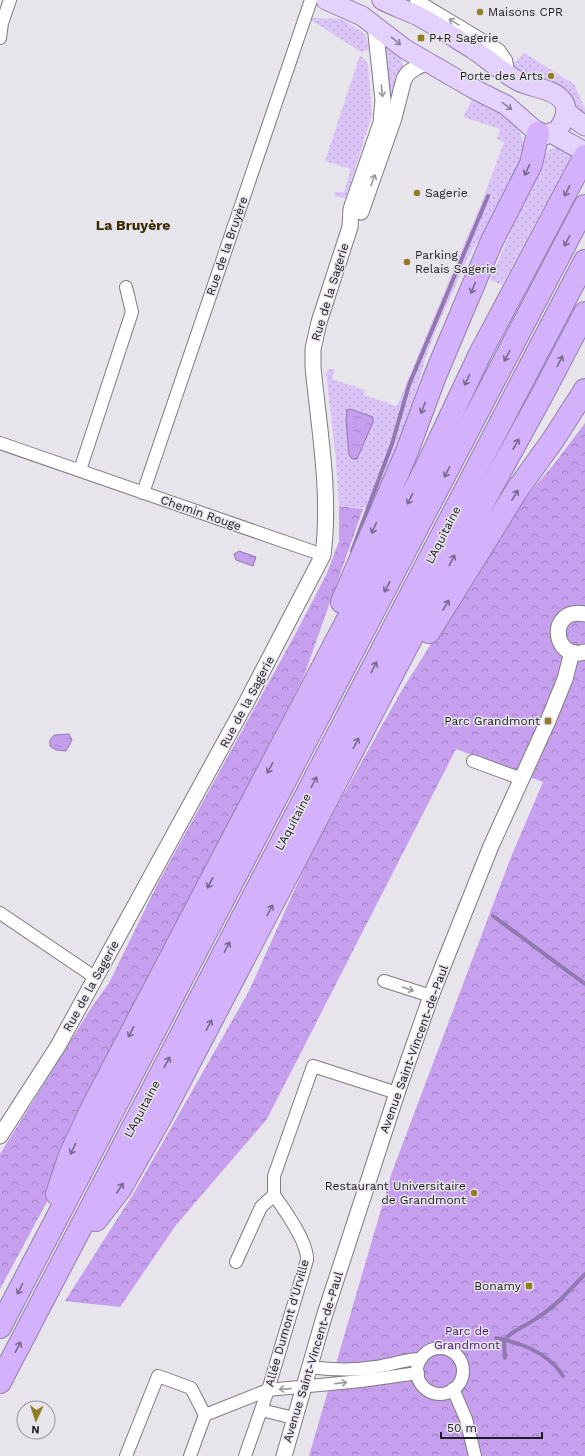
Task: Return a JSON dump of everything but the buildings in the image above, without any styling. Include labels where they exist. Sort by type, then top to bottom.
[{"type":"highway","points":[[288,734],[318,653],[406,454],[435,376],[491,243],[546,133]]},
{"type":"highway","points":[[38,1254],[70,1155],[94,1104],[428,464],[480,354],[583,152]]},
{"type":"highway","name":"L'Aquitaine","points":[[0,1327],[585,206]]},
{"type":"highway","name":"L'Aquitaine","points":[[0,1382],[585,261]]},
{"type":"highway","points":[[62,1264],[120,1189],[194,1055],[463,539],[585,313]]},
{"type":"highway","points":[[369,719],[410,662],[517,490],[553,440],[585,390]]},
{"type":"main road","points":[[326,0],[340,5],[375,25],[405,49],[474,89],[506,105],[546,133],[583,152]]},
{"type":"main road","points":[[382,0],[418,16],[474,50],[509,76],[526,86],[554,94],[561,98],[565,104],[566,112],[562,125],[558,130],[546,133]]},
{"type":"main road","points":[[566,112],[585,126]]},
{"type":"street","points":[[0,38],[2,23],[10,0]]},
{"type":"street","name":"Rue de la Bruyère","points":[[143,493],[311,0]]},
{"type":"street","points":[[416,0],[430,3],[499,50],[506,60],[509,76]]},
{"type":"street","name":"Rue de la Sagerie","points":[[0,1136],[58,1046],[96,978],[246,703],[323,555],[326,533],[326,504],[313,367],[314,349],[319,322],[350,227],[351,209],[381,123],[383,110],[375,25]]},
{"type":"street","name":"Rue de la Sagerie","points":[[350,227],[361,212],[394,118],[404,79],[408,73],[417,66],[428,62]]},
{"type":"street","points":[[80,470],[132,312],[126,287]]},
{"type":"street","name":"Chemin Rouge","points":[[0,443],[323,555]]},
{"type":"street","points":[[578,652],[562,646],[559,641],[558,629],[563,619],[574,613],[585,614]]},
{"type":"street","name":"Avenue Saint-Vincent-de-Paul","points":[[284,1456],[324,1317],[397,1093],[432,996],[491,846],[578,652]]},
{"type":"street","points":[[473,761],[522,779]]},
{"type":"street","points":[[0,913],[96,978]]},
{"type":"street","points":[[384,981],[432,996]]},
{"type":"street","points":[[236,1262],[261,1207],[274,1195],[274,1176],[313,1066],[397,1093]]},
{"type":"street","name":"Allée Dumont d'Urville","points":[[245,1456],[268,1390],[307,1254],[286,1211],[274,1195]]},
{"type":"street","points":[[436,1348],[448,1349],[455,1353],[460,1358],[463,1372],[458,1384],[453,1389],[438,1393],[431,1391],[420,1380],[418,1373],[421,1359],[425,1354],[436,1348]]},
{"type":"street","points":[[310,1367],[338,1370],[374,1368],[410,1359],[421,1359]]},
{"type":"street","points":[[205,1415],[268,1390],[303,1388],[418,1373]]},
{"type":"street","points":[[126,1456],[158,1376],[191,1388],[205,1415],[190,1456]]},
{"type":"street","points":[[453,1389],[466,1418],[475,1456]]},
{"type":"street","points":[[261,1410],[294,1418]]},
{"type":"shaded area","points":[[312,18],[341,19],[365,34],[369,47],[368,50],[361,52],[311,20]]},
{"type":"shaded area","points":[[384,44],[401,58],[403,64],[392,94],[389,94]]},
{"type":"shaded area","points":[[524,53],[574,84],[585,108],[585,117],[578,111],[567,92],[514,76],[511,62],[516,62]]},
{"type":"shaded area","points":[[360,55],[368,64],[372,115],[346,198],[334,196],[335,192],[344,192],[351,169],[325,161]]},
{"type":"shaded area","points":[[472,100],[492,109],[506,118],[517,128],[524,145],[527,145],[512,187],[468,257],[436,330],[425,359],[406,429],[375,509],[339,506],[336,461],[326,372],[330,369],[335,369],[332,379],[365,390],[364,395],[397,406],[483,199],[504,142],[497,139],[500,129],[463,117]]},
{"type":"shaded area","points":[[559,147],[575,157],[542,211],[502,285],[490,280],[540,164],[550,149]]},
{"type":"green space","name":"Parc de Grandmont","points":[[585,423],[585,1456],[309,1456],[392,1172],[511,857],[543,782],[456,749],[267,1119],[176,1225],[120,1307],[65,1301],[135,1191],[249,991],[312,851],[399,695],[513,512],[554,464]]},
{"type":"green space","points":[[339,506],[363,509],[304,676],[212,858],[62,1174],[0,1289],[0,1154],[93,1005],[109,983],[157,885],[298,629],[327,573],[339,541]]},
{"type":"water","points":[[350,409],[373,417],[373,422],[357,459],[352,459],[349,455],[346,420],[347,410]]},
{"type":"water","points":[[239,551],[256,557],[253,566],[236,560],[234,554]]},
{"type":"water","points":[[69,734],[72,740],[66,751],[56,750],[50,746],[50,740],[54,735]]},
{"type":"waterway","points":[[352,551],[392,444],[409,385],[488,196]]},
{"type":"waterway","points":[[493,916],[585,984]]},
{"type":"waterway","points":[[505,1358],[504,1340],[511,1333],[544,1313],[562,1298],[585,1274]]},
{"type":"waterway","points":[[496,1338],[525,1346],[543,1355],[563,1376]]},
{"type":"place","name":"Maisons CPR","points":[[480,12]]},
{"type":"place","name":"P+R Sagerie","points":[[421,38]]},
{"type":"place","name":"Porte des Arts","points":[[551,76]]},
{"type":"place","name":"Sagerie","points":[[417,193]]},
{"type":"place","name":"Parking Relais Sagerie","points":[[407,262]]},
{"type":"place","name":"Parc Grandmont","points":[[548,721]]},
{"type":"place","name":"Restaurant Universitaire de Grandmont","points":[[474,1193]]},
{"type":"place","name":"Bonamy","points":[[529,1286]]},
{"type":"district","name":"La Bruyère","points":[[133,225]]}]
